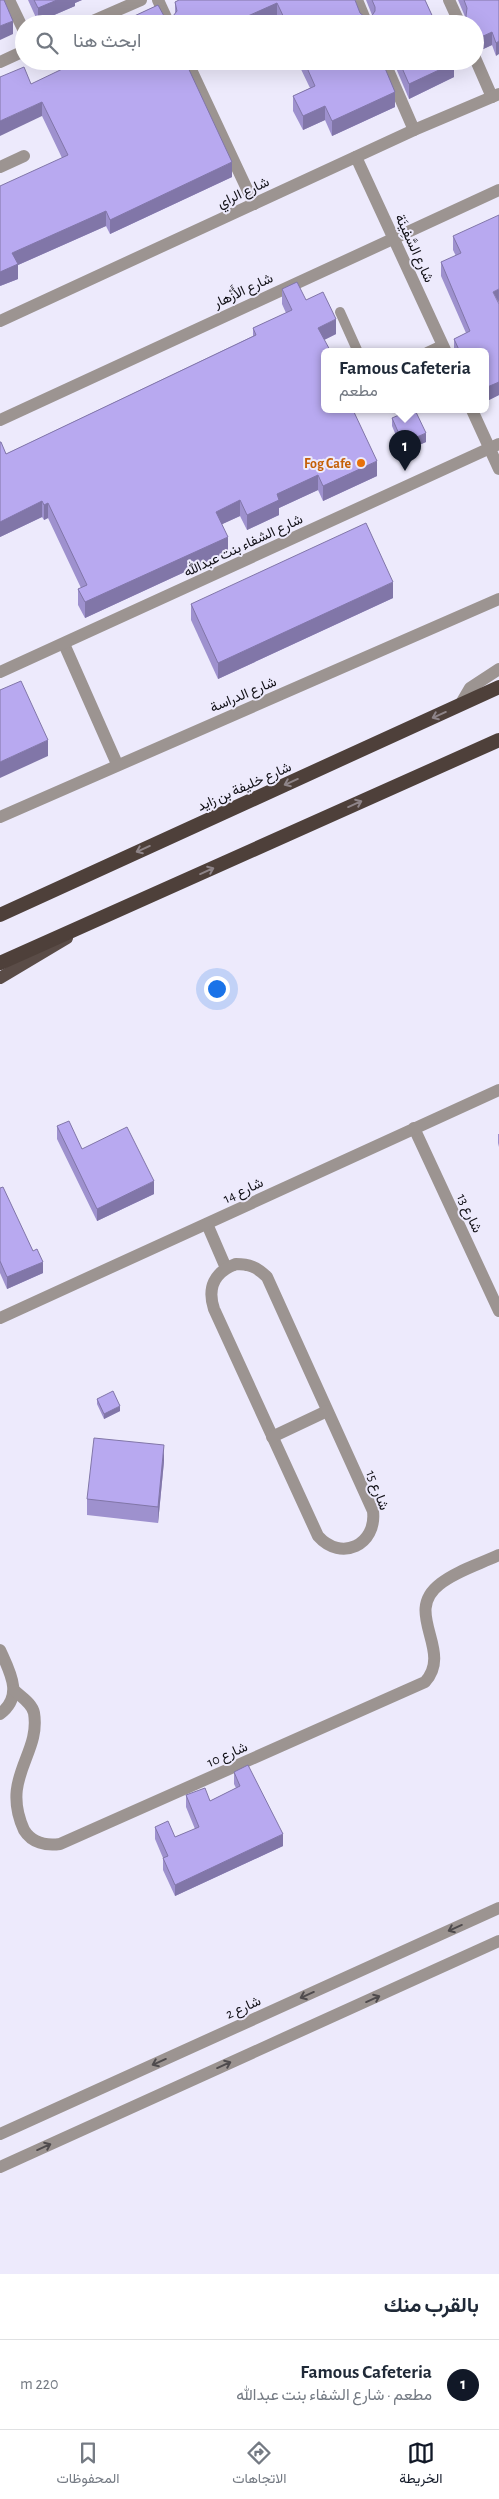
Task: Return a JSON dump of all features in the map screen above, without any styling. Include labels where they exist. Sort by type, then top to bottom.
[{"type":"highway","name":"شارع خليفة بن زايد","points":[[1,914],[499,687]]},
{"type":"highway","points":[[0,963],[499,740]]},
{"type":"main road","points":[[0,978],[98,919]]},
{"type":"street","points":[[9,0],[16,15]]},
{"type":"street","points":[[107,15],[141,0]]},
{"type":"street","points":[[158,0],[165,15]]},
{"type":"street","points":[[357,0],[364,15]]},
{"type":"street","points":[[449,0],[456,15]]},
{"type":"street","points":[[0,62],[15,55]]},
{"type":"street","points":[[191,70],[254,204]]},
{"type":"street","points":[[388,70],[414,130]]},
{"type":"street","points":[[482,70],[496,95]]},
{"type":"street","name":"شارع الراي","points":[[0,321],[356,156],[496,95]]},
{"type":"street","points":[[0,167],[24,156]]},
{"type":"street","name":"شارع السَّفِينَة","points":[[356,156],[444,348]]},
{"type":"street","name":"شارع الأَزْهار","points":[[0,420],[393,237],[499,190]]},
{"type":"street","points":[[474,413],[494,446],[499,469]]},
{"type":"street","name":"شارع الشفاء بنت عبدالله","points":[[0,672],[494,446]]},
{"type":"street","name":"شارع الدراسة","points":[[0,817],[117,764],[499,599]]},
{"type":"street","points":[[64,644],[117,764]]},
{"type":"street","points":[[460,705],[470,688],[499,668]]},
{"type":"street","name":"شارع 14","points":[[0,1318],[499,1090]]},
{"type":"street","name":"شارع 13","points":[[414,1128],[499,1311]]},
{"type":"street","points":[[206,1224],[226,1268]]},
{"type":"street","name":"شارع 15","points":[[236,1264],[248,1264],[258,1269],[267,1277],[327,1411],[373,1511],[372,1528],[363,1542],[348,1549],[331,1546],[318,1536],[211,1298],[211,1286],[216,1276],[226,1268],[236,1264]]},
{"type":"street","points":[[272,1436],[327,1411]]},
{"type":"street","name":"شارع 10","points":[[14,1690],[28,1702],[34,1711],[34,1726],[15,1777],[12,1793],[14,1808],[22,1826],[34,1840],[42,1844],[60,1844],[425,1682],[435,1667],[436,1657],[425,1619],[428,1599],[441,1583],[499,1555]]},
{"type":"street","points":[[0,1650],[11,1674],[14,1690],[8,1706],[0,1714]]},
{"type":"street","name":"شارع 2","points":[[0,2134],[499,1908]]},
{"type":"street","points":[[0,2167],[499,1942]]},
{"type":"lane","points":[[340,312],[356,348]]},
{"type":"building","points":[[0,0],[4,0],[13,21],[0,26]]},
{"type":"building","points":[[34,0],[57,0],[38,8]]},
{"type":"building","points":[[179,0],[355,0],[362,15],[283,15],[277,3],[250,15],[174,15],[177,11],[175,2]]},
{"type":"building","points":[[372,0],[425,0],[432,15],[372,15],[375,7]]},
{"type":"building","points":[[464,0],[499,0],[499,41],[496,43],[492,32],[484,36],[484,15],[466,15],[467,8]]},
{"type":"building","points":[[158,5],[163,15],[136,15]]},
{"type":"building","points":[[17,70],[25,70],[31,84],[60,70],[189,70],[232,162],[110,220],[106,211],[12,253],[18,264],[0,272],[0,186],[68,155],[42,102],[0,121],[0,77]]},
{"type":"building","points":[[308,70],[386,70],[395,92],[332,121],[325,106],[303,116],[293,96],[315,86]]},
{"type":"building","points":[[403,70],[439,70],[409,84]]},
{"type":"building","points":[[499,215],[499,289],[493,292],[499,304],[499,382],[489,386],[489,348],[458,348],[454,339],[470,331],[441,262],[461,253],[453,236]]},
{"type":"building","points":[[297,282],[306,300],[323,292],[336,319],[318,328],[329,348],[321,348],[321,413],[354,413],[377,461],[323,486],[318,475],[277,494],[279,500],[247,515],[240,500],[216,512],[228,537],[85,602],[78,589],[87,585],[48,503],[44,505],[42,501],[0,522],[0,442],[6,454],[256,335],[253,328],[292,310],[282,289]]},
{"type":"building","points":[[404,413],[416,413],[426,433],[403,443],[392,418]]},
{"type":"building","points":[[366,523],[393,582],[218,663],[191,604]]},
{"type":"building","points":[[21,681],[48,740],[0,762],[0,690]]},
{"type":"building","points":[[69,1121],[82,1149],[127,1127],[154,1181],[97,1209],[57,1126]]},
{"type":"building","points":[[3,1187],[33,1251],[37,1249],[43,1262],[7,1277],[0,1261],[0,1188]]},
{"type":"building","points":[[113,1391],[120,1406],[104,1414],[97,1399]]},
{"type":"building","points":[[94,1438],[164,1445],[158,1507],[87,1499]]},
{"type":"building","points":[[248,1765],[283,1834],[175,1885],[163,1858],[168,1856],[155,1827],[168,1821],[175,1837],[199,1827],[186,1795],[205,1788],[210,1801],[240,1786],[234,1772]]},
{"type":"place","name":"Fog Cafe","points":[[361,463]]},
{"type":"place","name":"Famous Cafeteria","points":[[405,471]]}]
